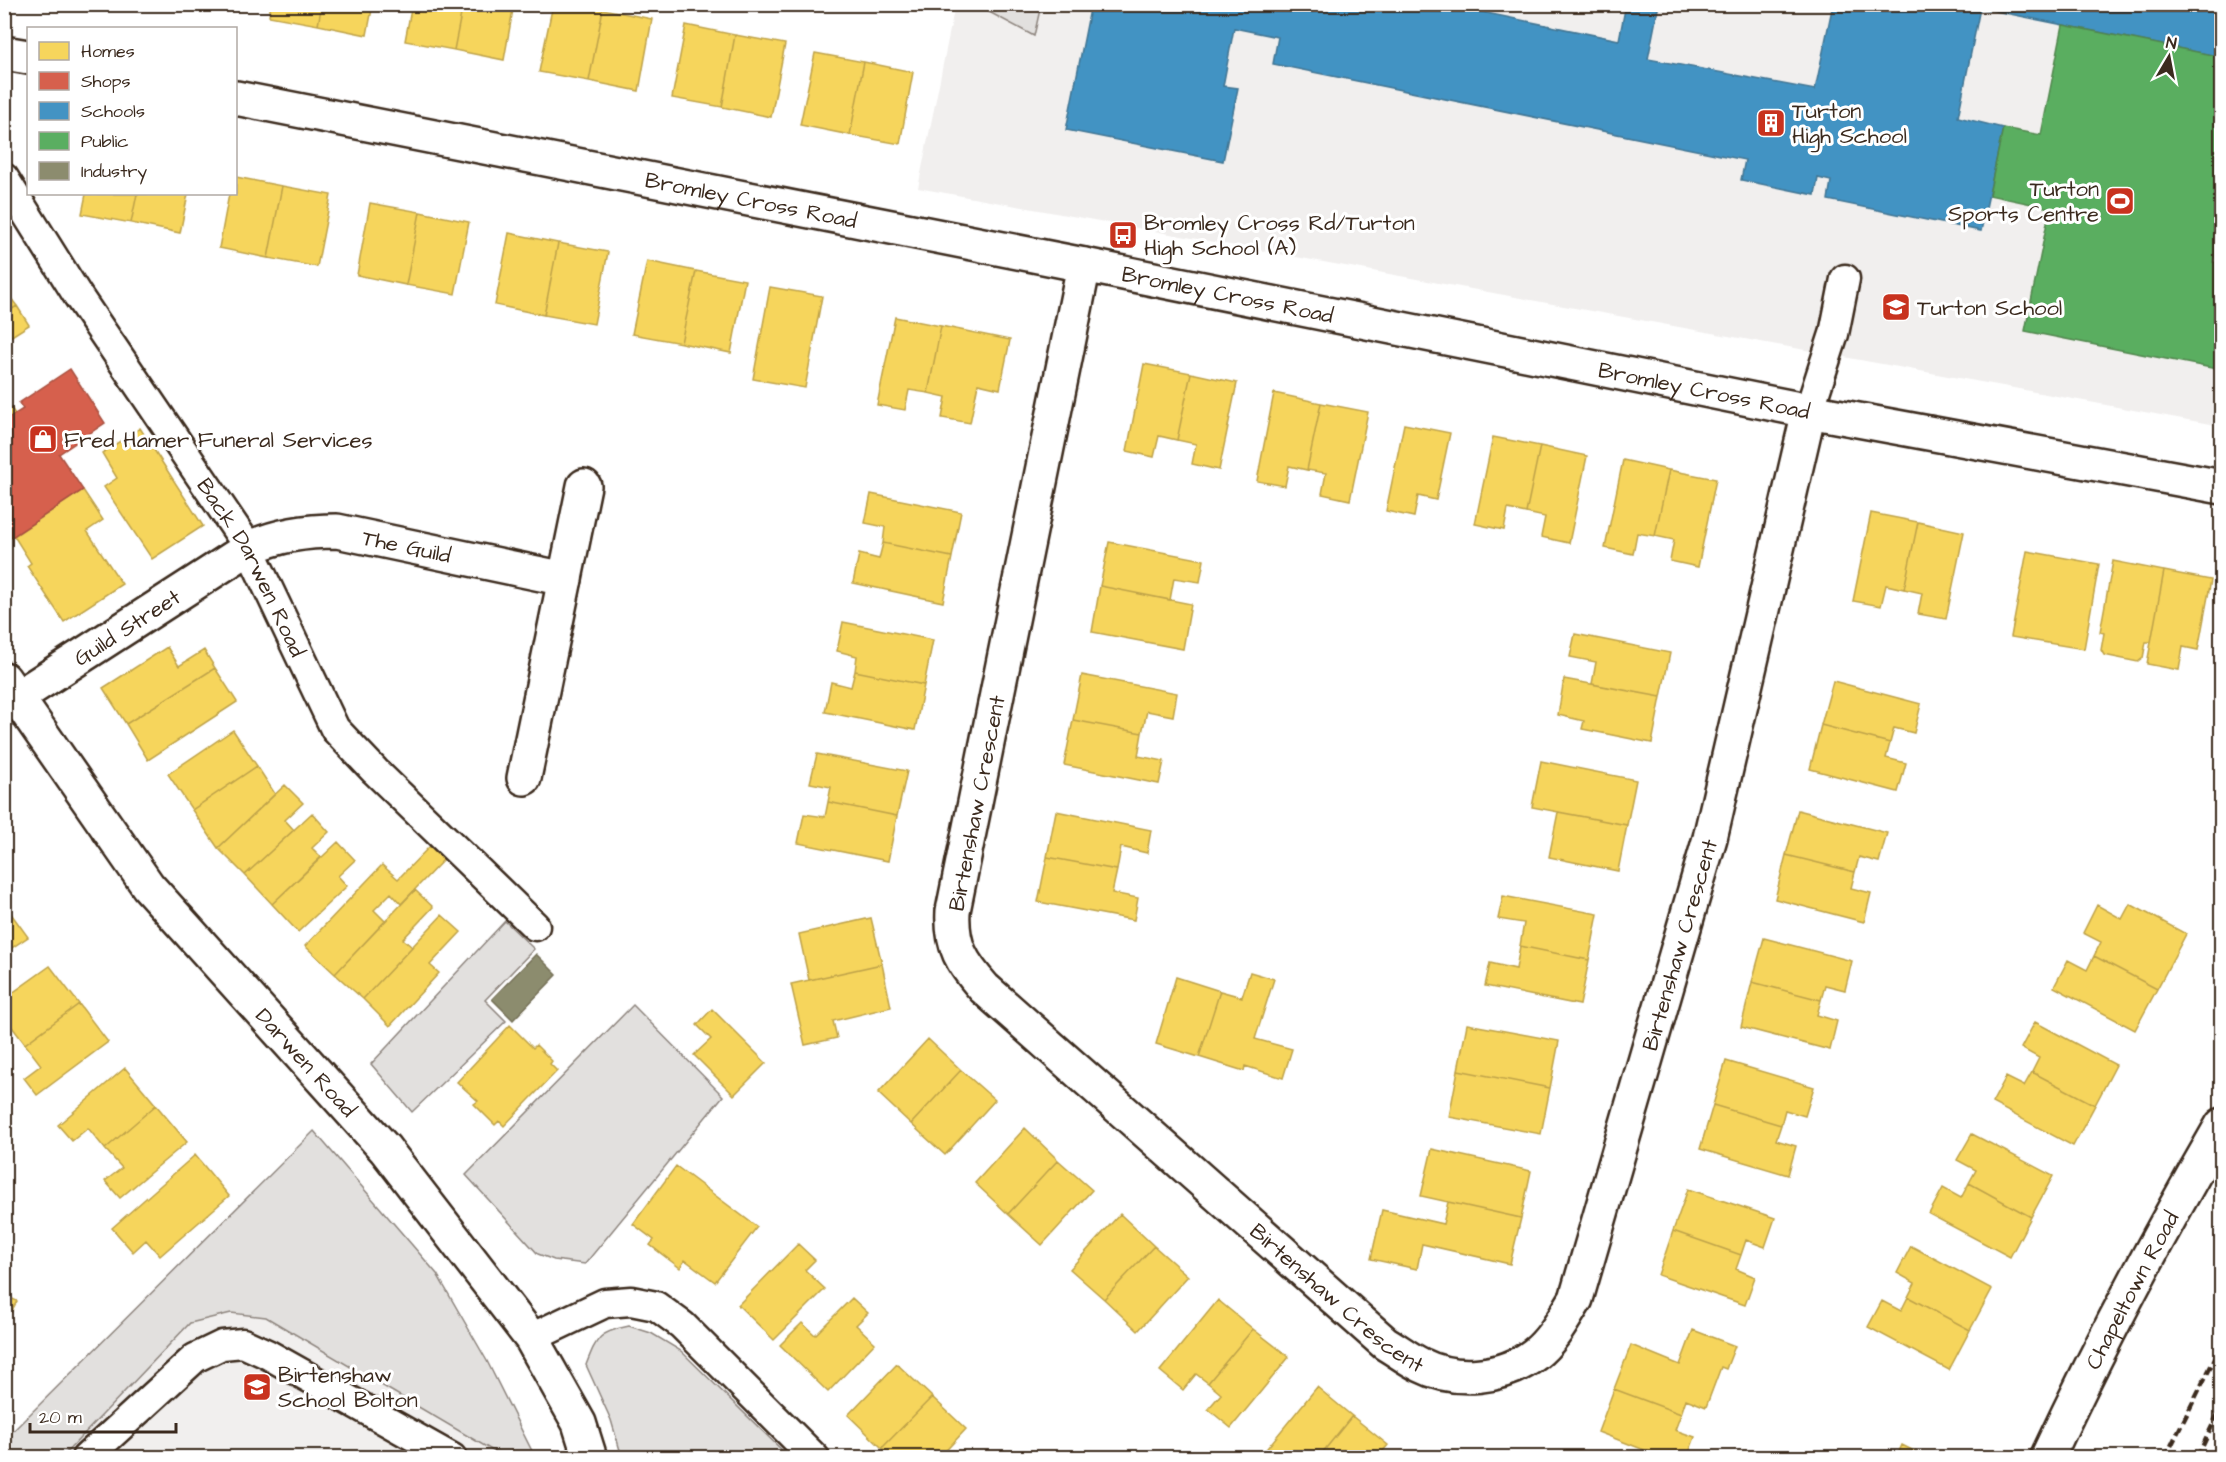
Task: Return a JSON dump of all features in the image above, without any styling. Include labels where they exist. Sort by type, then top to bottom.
[{"type":"street","points":[[4,52],[27,57]]},
{"type":"street","name":"Bromley Cross Road","points":[[237,98],[1809,411],[2222,487]]},
{"type":"street","name":"Birtenshaw Crescent","points":[[1084,265],[953,911],[952,930],[957,948],[966,968],[984,988],[1385,1343],[1422,1366],[1462,1376],[1485,1375],[1507,1369],[1535,1354],[1557,1331],[1576,1299],[1710,838],[1809,411]]},
{"type":"street","points":[[524,778],[584,486]]},
{"type":"street","name":"The Guild","points":[[249,548],[290,533],[337,531],[565,579]]},
{"type":"street","name":"Guild Street","points":[[8,694],[249,548]]},
{"type":"street","name":"Darwen Road","points":[[8,694],[148,886],[385,1149],[531,1338],[579,1424],[590,1458]]},
{"type":"street","name":"Chapeltown Road","points":[[2047,1458],[2081,1386],[2174,1206],[2222,1125]]},
{"type":"lane","name":"Back Darwen Road","points":[[4,178],[78,296],[249,548],[335,729],[375,771],[535,926]]},
{"type":"lane","points":[[1809,411],[1834,334],[1845,279]]},
{"type":"lane","points":[[531,1338],[605,1303],[631,1301],[656,1306],[682,1325],[814,1458]]},
{"type":"lane","points":[[86,1458],[195,1358],[222,1345],[243,1343],[277,1359],[452,1458]]},
{"type":"shaded area","name":"Turton School","points":[[955,5],[2221,5],[2221,426],[918,188]]},
{"type":"shaded area","points":[[976,5],[1041,5],[1034,36]]},
{"type":"shaded area","points":[[505,921],[534,949],[485,1000],[506,1021],[412,1112],[371,1064]]},
{"type":"shaded area","points":[[633,1005],[723,1096],[585,1264],[554,1260],[538,1254],[466,1175]]},
{"type":"shaded area","points":[[314,1131],[437,1274],[487,1361],[535,1457],[496,1457],[495,1452],[266,1317],[231,1313],[190,1323],[62,1457],[5,1457],[5,1439]]},
{"type":"shaded area","name":"Birtenshaw School Bolton","points":[[231,1313],[266,1317],[495,1452],[496,1457],[62,1458],[190,1323]]},
{"type":"shaded area","points":[[629,1326],[651,1333],[681,1351],[789,1457],[622,1457],[611,1420],[586,1365],[600,1337]]},
{"type":"building: Homes","points":[[271,4],[322,4],[318,25],[269,16]]},
{"type":"building: Homes","points":[[322,4],[373,4],[367,35],[318,25]]},
{"type":"building: Homes","points":[[412,4],[463,4],[454,50],[405,41]]},
{"type":"building: Homes","points":[[463,4],[514,4],[504,60],[454,50]]},
{"type":"building: Homes","points":[[553,4],[579,4],[603,9],[589,81],[539,72]]},
{"type":"building: Homes","points":[[603,9],[652,19],[639,91],[589,81]]},
{"type":"building: Homes","points":[[686,25],[735,35],[722,107],[672,98]]},
{"type":"building: Homes","points":[[735,35],[785,44],[771,117],[722,107]]},
{"type":"building: Homes","points":[[815,53],[864,62],[850,135],[800,125]]},
{"type":"building: Homes","points":[[864,62],[913,72],[900,144],[850,135]]},
{"type":"building: Homes","points":[[237,177],[282,186],[268,258],[219,248],[229,195],[237,195]]},
{"type":"building: Homes","points":[[282,186],[331,195],[317,267],[268,258]]},
{"type":"building: Homes","points":[[86,195],[137,195],[131,223],[82,214]]},
{"type":"building: Homes","points":[[137,195],[188,195],[180,233],[131,223]]},
{"type":"building: Homes","points":[[370,203],[420,212],[406,285],[357,275]]},
{"type":"building: Homes","points":[[420,212],[469,222],[455,294],[406,285]]},
{"type":"building: Homes","points":[[509,233],[558,243],[544,315],[495,305]]},
{"type":"building: Homes","points":[[558,243],[608,252],[594,324],[544,315]]},
{"type":"building: Homes","points":[[647,261],[696,271],[681,343],[632,334]]},
{"type":"building: Homes","points":[[696,271],[745,280],[731,353],[681,343]]},
{"type":"building: Homes","points":[[770,287],[822,296],[805,388],[753,379]]},
{"type":"building: Homes","points":[[4,289],[17,306],[4,314]]},
{"type":"building: Homes","points":[[17,306],[29,325],[4,341],[4,314]]},
{"type":"building: Homes","points":[[895,317],[941,326],[928,393],[909,390],[905,410],[877,405]]},
{"type":"building: Homes","points":[[941,326],[1010,340],[1000,389],[978,384],[970,423],[942,418],[946,397],[928,393]]},
{"type":"building: Homes","points":[[1144,364],[1191,373],[1177,440],[1159,436],[1154,457],[1127,451]]},
{"type":"building: Homes","points":[[1191,373],[1237,383],[1219,470],[1192,464],[1196,444],[1177,440]]},
{"type":"building: Homes","points":[[1274,393],[1321,403],[1307,470],[1289,466],[1285,486],[1257,481]]},
{"type":"building: Homes","points":[[4,398],[15,414],[4,421]]},
{"type":"building: Homes","points":[[1321,403],[1368,412],[1350,500],[1322,494],[1326,473],[1307,470]]},
{"type":"building: Homes","points":[[1404,424],[1450,433],[1436,500],[1418,496],[1414,517],[1386,511]]},
{"type":"building: Homes","points":[[140,428],[203,526],[152,559],[104,487],[117,478],[102,453]]},
{"type":"building: Homes","points":[[1493,437],[1540,446],[1526,513],[1508,509],[1504,530],[1475,524]]},
{"type":"building: Homes","points":[[1540,446],[1587,456],[1569,543],[1541,537],[1545,517],[1526,513]]},
{"type":"building: Homes","points":[[1623,460],[1669,470],[1655,536],[1637,533],[1633,554],[1605,548]]},
{"type":"building: Homes","points":[[1669,470],[1716,479],[1698,567],[1670,561],[1674,540],[1655,536]]},
{"type":"building: Homes","points":[[83,490],[103,520],[87,531],[122,584],[64,622],[27,566],[31,563],[14,536]]},
{"type":"building: Homes","points":[[871,494],[961,512],[952,557],[883,543],[885,527],[865,523]]},
{"type":"building: Homes","points":[[1871,513],[1918,522],[1904,589],[1886,585],[1881,606],[1853,601]]},
{"type":"building: Homes","points":[[1918,522],[1964,532],[1946,619],[1918,614],[1922,593],[1904,589]]},
{"type":"building: Homes","points":[[1109,542],[1204,560],[1200,582],[1174,578],[1170,600],[1100,586]]},
{"type":"building: Homes","points":[[883,543],[952,557],[943,602],[853,583],[859,554],[879,559]]},
{"type":"building: Homes","points":[[2027,551],[2099,564],[2084,649],[2011,637]]},
{"type":"building: Homes","points":[[2113,561],[2164,571],[2151,642],[2146,642],[2143,658],[2138,662],[2104,655],[2101,650],[2104,633],[2100,632]]},
{"type":"building: Homes","points":[[2164,571],[2211,580],[2198,650],[2183,647],[2179,670],[2147,664]]},
{"type":"building: Homes","points":[[1100,586],[1191,604],[1183,649],[1092,632]]},
{"type":"building: Homes","points":[[843,622],[933,640],[924,685],[855,671],[857,656],[837,651]]},
{"type":"building: Homes","points":[[1575,634],[1670,653],[1661,697],[1592,684],[1596,662],[1570,657]]},
{"type":"building: Homes","points":[[167,647],[179,666],[204,650],[215,668],[126,724],[103,688]]},
{"type":"building: Homes","points":[[215,668],[237,702],[148,760],[126,724]]},
{"type":"building: Homes","points":[[855,671],[924,685],[915,730],[825,712],[831,682],[851,687]]},
{"type":"building: Homes","points":[[1082,675],[1177,693],[1173,716],[1147,711],[1142,733],[1073,720]]},
{"type":"building: Homes","points":[[1564,679],[1661,697],[1652,743],[1582,729],[1584,721],[1558,715]]},
{"type":"building: Homes","points":[[1833,681],[1921,704],[1914,733],[1894,728],[1890,743],[1821,725]]},
{"type":"building: Homes","points":[[1073,720],[1142,733],[1138,756],[1164,761],[1159,784],[1064,765]]},
{"type":"building: Homes","points":[[1821,725],[1890,743],[1886,758],[1906,763],[1898,792],[1810,769]]},
{"type":"building: Homes","points":[[233,730],[257,766],[192,810],[168,774]]},
{"type":"building: Homes","points":[[817,754],[907,771],[897,816],[828,802],[831,787],[810,783]]},
{"type":"building: Homes","points":[[1541,761],[1636,780],[1627,825],[1532,807]]},
{"type":"building: Homes","points":[[257,766],[275,794],[218,848],[192,810]]},
{"type":"building: Homes","points":[[285,785],[303,803],[285,820],[294,830],[245,875],[218,848]]},
{"type":"building: Homes","points":[[828,802],[897,816],[888,861],[798,843],[804,814],[825,817]]},
{"type":"building: Homes","points":[[1798,810],[1887,833],[1879,862],[1859,857],[1855,872],[1786,855]]},
{"type":"building: Homes","points":[[1056,811],[1151,830],[1147,853],[1121,847],[1117,870],[1047,857]]},
{"type":"building: Homes","points":[[1558,812],[1627,825],[1618,871],[1549,857]]},
{"type":"building: Homes","points":[[312,813],[329,832],[312,848],[321,857],[272,904],[245,875]]},
{"type":"building: Homes","points":[[338,842],[355,860],[338,876],[347,886],[298,932],[272,904]]},
{"type":"building: Homes","points":[[431,845],[445,858],[401,904],[391,893],[374,910],[385,921],[335,974],[305,946],[382,865],[398,879]]},
{"type":"building: Homes","points":[[1786,855],[1855,872],[1851,888],[1871,893],[1864,922],[1775,899]]},
{"type":"building: Homes","points":[[1047,857],[1117,870],[1112,893],[1138,898],[1134,920],[1038,902]]},
{"type":"building: Homes","points":[[415,890],[433,907],[403,939],[412,947],[363,999],[335,974]]},
{"type":"building: Homes","points":[[1503,896],[1598,914],[1589,960],[1520,946],[1524,923],[1498,919]]},
{"type":"building: Homes","points":[[4,904],[28,937],[4,953]]},
{"type":"building: Homes","points":[[2130,904],[2186,934],[2157,989],[2094,956],[2101,942],[2083,933],[2097,905],[2122,919]]},
{"type":"building: Homes","points":[[442,915],[461,932],[430,965],[439,973],[390,1026],[363,999]]},
{"type":"building: Homes","points":[[871,918],[882,964],[809,980],[799,934]]},
{"type":"building: Homes","points":[[1764,938],[1852,961],[1845,990],[1825,985],[1821,1000],[1752,982]]},
{"type":"building: Homes","points":[[1520,946],[1589,960],[1580,1005],[1485,986],[1490,963],[1516,969]]},
{"type":"building: Homes","points":[[2094,956],[2157,989],[2135,1030],[2054,987],[2068,960],[2087,970]]},
{"type":"building: Homes","points":[[882,964],[891,1007],[833,1021],[837,1038],[805,1045],[791,984]]},
{"type":"building: Homes","points":[[50,966],[79,1004],[25,1044],[9,1023],[4,1027],[4,999]]},
{"type":"building: Homes","points":[[1250,972],[1274,979],[1255,1039],[1292,1049],[1283,1078],[1245,1066],[1244,1071],[1199,1057],[1220,991],[1242,997]]},
{"type":"building: Homes","points":[[1176,977],[1220,991],[1199,1057],[1156,1044]]},
{"type":"building: Homes","points":[[1752,982],[1821,1000],[1817,1015],[1837,1021],[1830,1050],[1741,1027]]},
{"type":"building: Homes","points":[[79,1004],[108,1042],[37,1095],[24,1078],[41,1065],[25,1044]]},
{"type":"building: Homes","points":[[712,1009],[766,1063],[734,1095],[694,1055],[711,1039],[697,1025]]},
{"type":"building: Homes","points":[[2035,1022],[2116,1065],[2095,1105],[2032,1072],[2039,1058],[2021,1048]]},
{"type":"building: Homes","points":[[1467,1024],[1559,1041],[1550,1088],[1458,1070]]},
{"type":"building: Homes","points":[[510,1025],[533,1048],[536,1045],[552,1061],[550,1064],[557,1071],[504,1126],[499,1121],[495,1125],[474,1104],[478,1101],[457,1082]]},
{"type":"building: Homes","points":[[928,1039],[961,1070],[911,1124],[878,1093]]},
{"type":"building: Homes","points":[[1726,1061],[1814,1087],[1805,1116],[1785,1110],[1781,1125],[1713,1105]]},
{"type":"building: Homes","points":[[125,1068],[156,1105],[105,1149],[88,1128],[72,1141],[58,1125]]},
{"type":"building: Homes","points":[[961,1070],[995,1100],[945,1155],[911,1124]]},
{"type":"building: Homes","points":[[1458,1070],[1550,1088],[1541,1134],[1449,1117]]},
{"type":"building: Homes","points":[[2032,1072],[2095,1105],[2073,1146],[1992,1103],[2006,1077],[2024,1086]]},
{"type":"building: Homes","points":[[156,1105],[187,1142],[120,1198],[105,1181],[122,1168],[105,1149]]},
{"type":"building: Homes","points":[[1713,1105],[1781,1125],[1776,1140],[1796,1146],[1788,1175],[1700,1149]]},
{"type":"building: Homes","points":[[1025,1128],[1058,1160],[1008,1214],[975,1183]]},
{"type":"building: Homes","points":[[1972,1134],[2053,1176],[2031,1217],[1969,1183],[1976,1170],[1957,1160]]},
{"type":"building: Homes","points":[[1432,1149],[1531,1171],[1521,1218],[1421,1196]]},
{"type":"building: Homes","points":[[195,1155],[229,1196],[160,1256],[146,1240],[133,1252],[112,1228]]},
{"type":"building: Homes","points":[[1058,1160],[1092,1190],[1042,1245],[1008,1214]]},
{"type":"building: Homes","points":[[676,1166],[757,1227],[715,1282],[685,1260],[680,1268],[650,1245],[654,1240],[633,1224]]},
{"type":"building: Homes","points":[[1969,1183],[2031,1217],[2010,1257],[1929,1214],[1943,1188],[1961,1198]]},
{"type":"building: Homes","points":[[1688,1189],[1775,1218],[1765,1247],[1746,1240],[1741,1255],[1673,1231]]},
{"type":"building: Homes","points":[[1448,1202],[1521,1218],[1510,1264],[1422,1244],[1417,1269],[1371,1259],[1382,1210],[1443,1224]]},
{"type":"building: Homes","points":[[1120,1214],[1154,1246],[1104,1299],[1070,1269]]},
{"type":"building: Homes","points":[[1673,1231],[1741,1255],[1736,1269],[1755,1277],[1745,1305],[1658,1275]]},
{"type":"building: Homes","points":[[798,1244],[815,1260],[805,1270],[825,1289],[774,1340],[738,1305]]},
{"type":"building: Homes","points":[[1154,1246],[1188,1276],[1138,1331],[1104,1299]]},
{"type":"building: Homes","points":[[1911,1246],[1992,1289],[1970,1330],[1908,1297],[1915,1283],[1897,1273]]},
{"type":"building: Homes","points":[[4,1295],[17,1301],[4,1325]]},
{"type":"building: Homes","points":[[1908,1297],[1970,1330],[1949,1370],[1868,1327],[1882,1301],[1901,1311]]},
{"type":"building: Homes","points":[[852,1298],[868,1313],[856,1325],[875,1343],[828,1392],[780,1345],[802,1323],[815,1335]]},
{"type":"building: Homes","points":[[1218,1300],[1253,1329],[1208,1383],[1196,1374],[1183,1390],[1160,1371]]},
{"type":"building: Homes","points":[[1253,1329],[1289,1357],[1231,1428],[1208,1409],[1221,1394],[1208,1383]]},
{"type":"building: Homes","points":[[1693,1330],[1735,1346],[1726,1369],[1721,1367],[1706,1407],[1686,1399],[1681,1414],[1614,1389],[1631,1345],[1680,1365]]},
{"type":"building: Homes","points":[[897,1364],[932,1397],[882,1448],[848,1415]]},
{"type":"building: Homes","points":[[1317,1387],[1352,1416],[1318,1458],[1259,1458]]},
{"type":"building: Homes","points":[[1614,1389],[1681,1414],[1675,1430],[1695,1437],[1687,1458],[1665,1458],[1598,1432]]},
{"type":"building: Homes","points":[[932,1397],[966,1429],[939,1458],[892,1458],[882,1448]]},
{"type":"building: Homes","points":[[1352,1416],[1388,1445],[1377,1458],[1318,1458]]},
{"type":"building: Homes","points":[[1902,1445],[1928,1458],[1896,1458]]},
{"type":"building: Shops","name":"Fred Hamer Funeral Services","points":[[70,369],[105,423],[59,454],[83,490],[9,539],[4,532],[4,421],[23,409],[19,403]]},
{"type":"building: Schools","name":"Turton High School","points":[[1091,4],[1443,4],[1619,40],[1626,4],[1659,4],[1648,59],[1815,90],[1833,4],[2222,4],[2222,57],[1980,8],[1958,117],[2003,128],[1981,231],[1828,200],[1831,181],[1818,178],[1815,195],[1741,180],[1745,160],[1273,64],[1278,37],[1234,28],[1223,86],[1238,88],[1223,161],[1066,130]]},
{"type":"building: Public","name":"Turton Sports Centre","points":[[2063,25],[2222,57],[2222,235],[2219,235],[2213,262],[2222,263],[2222,370],[2025,331],[2050,208],[1989,195],[2003,128],[2041,135]]},
{"type":"building: Industry","points":[[536,954],[557,975],[513,1020],[492,999]]},
{"type":"railway","points":[[2165,1458],[2222,1344]]},
{"type":"railway","points":[[2197,1458],[2222,1405]]},
{"type":"place","name":"Turton High School","points":[[1771,123]]},
{"type":"place","name":"Turton Sports Centre","points":[[2120,201]]},
{"type":"place","name":"Bromley Cross Rd/Turton High School (A)","points":[[1123,235]]},
{"type":"place","name":"Turton School","points":[[1896,307]]},
{"type":"place","name":"Fred Hamer Funeral Services","points":[[43,439]]},
{"type":"place","name":"Birtenshaw School Bolton","points":[[257,1387]]}]
